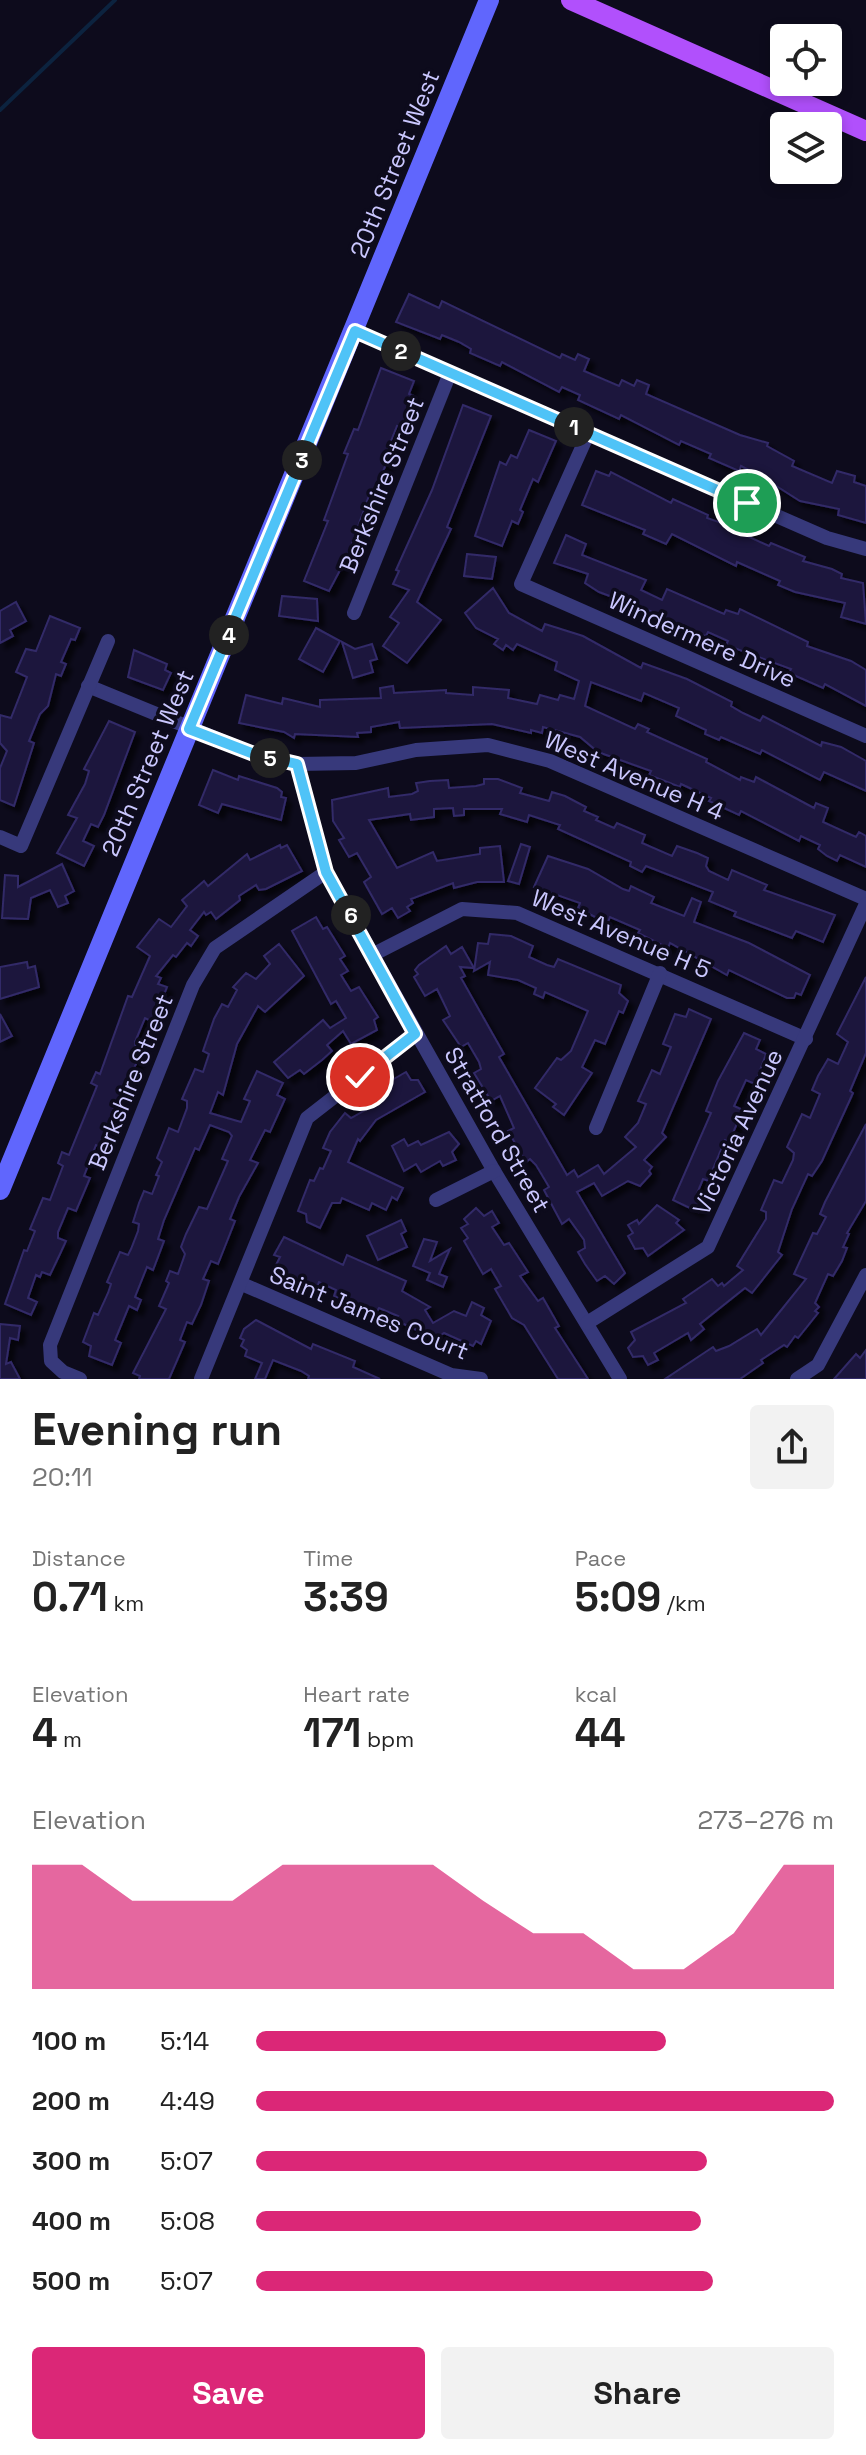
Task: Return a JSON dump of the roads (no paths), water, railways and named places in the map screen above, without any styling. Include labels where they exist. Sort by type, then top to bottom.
[{"type":"main road","name":"20th Street West","points":[[0,1190],[489,0]]},
{"type":"main road","points":[[571,0],[866,131]]},
{"type":"street","points":[[355,331],[827,538],[866,549]]},
{"type":"street","name":"Berkshire Street","points":[[354,613],[450,373]]},
{"type":"street","name":"Windermere Drive","points":[[588,434],[521,584],[866,736]]},
{"type":"street","points":[[0,837],[21,846],[108,641]]},
{"type":"street","name":"West Avenue H 4","points":[[88,686],[254,754],[297,764],[356,763],[416,750],[488,745],[550,761],[866,901]]},
{"type":"street","name":"Stratford Street","points":[[297,764],[326,872],[494,1171],[620,1379]]},
{"type":"street","name":"Berkshire Street","points":[[80,1379],[63,1372],[51,1361],[50,1345],[193,985],[215,948],[326,872]]},
{"type":"street","name":"Victoria Avenue","points":[[587,1323],[708,1247],[806,1039],[866,901]]},
{"type":"street","name":"West Avenue H 5","points":[[374,954],[462,909],[517,913],[806,1039]]},
{"type":"street","points":[[596,1128],[660,973]]},
{"type":"street","points":[[201,1379],[307,1118],[415,1034]]},
{"type":"street","points":[[436,1200],[494,1171]]},
{"type":"street","points":[[797,1379],[818,1365],[866,1275]]},
{"type":"street","name":"Saint James Court","points":[[242,1284],[451,1375],[481,1379]]},
{"type":"waterway","points":[[0,110],[115,0]]}]
